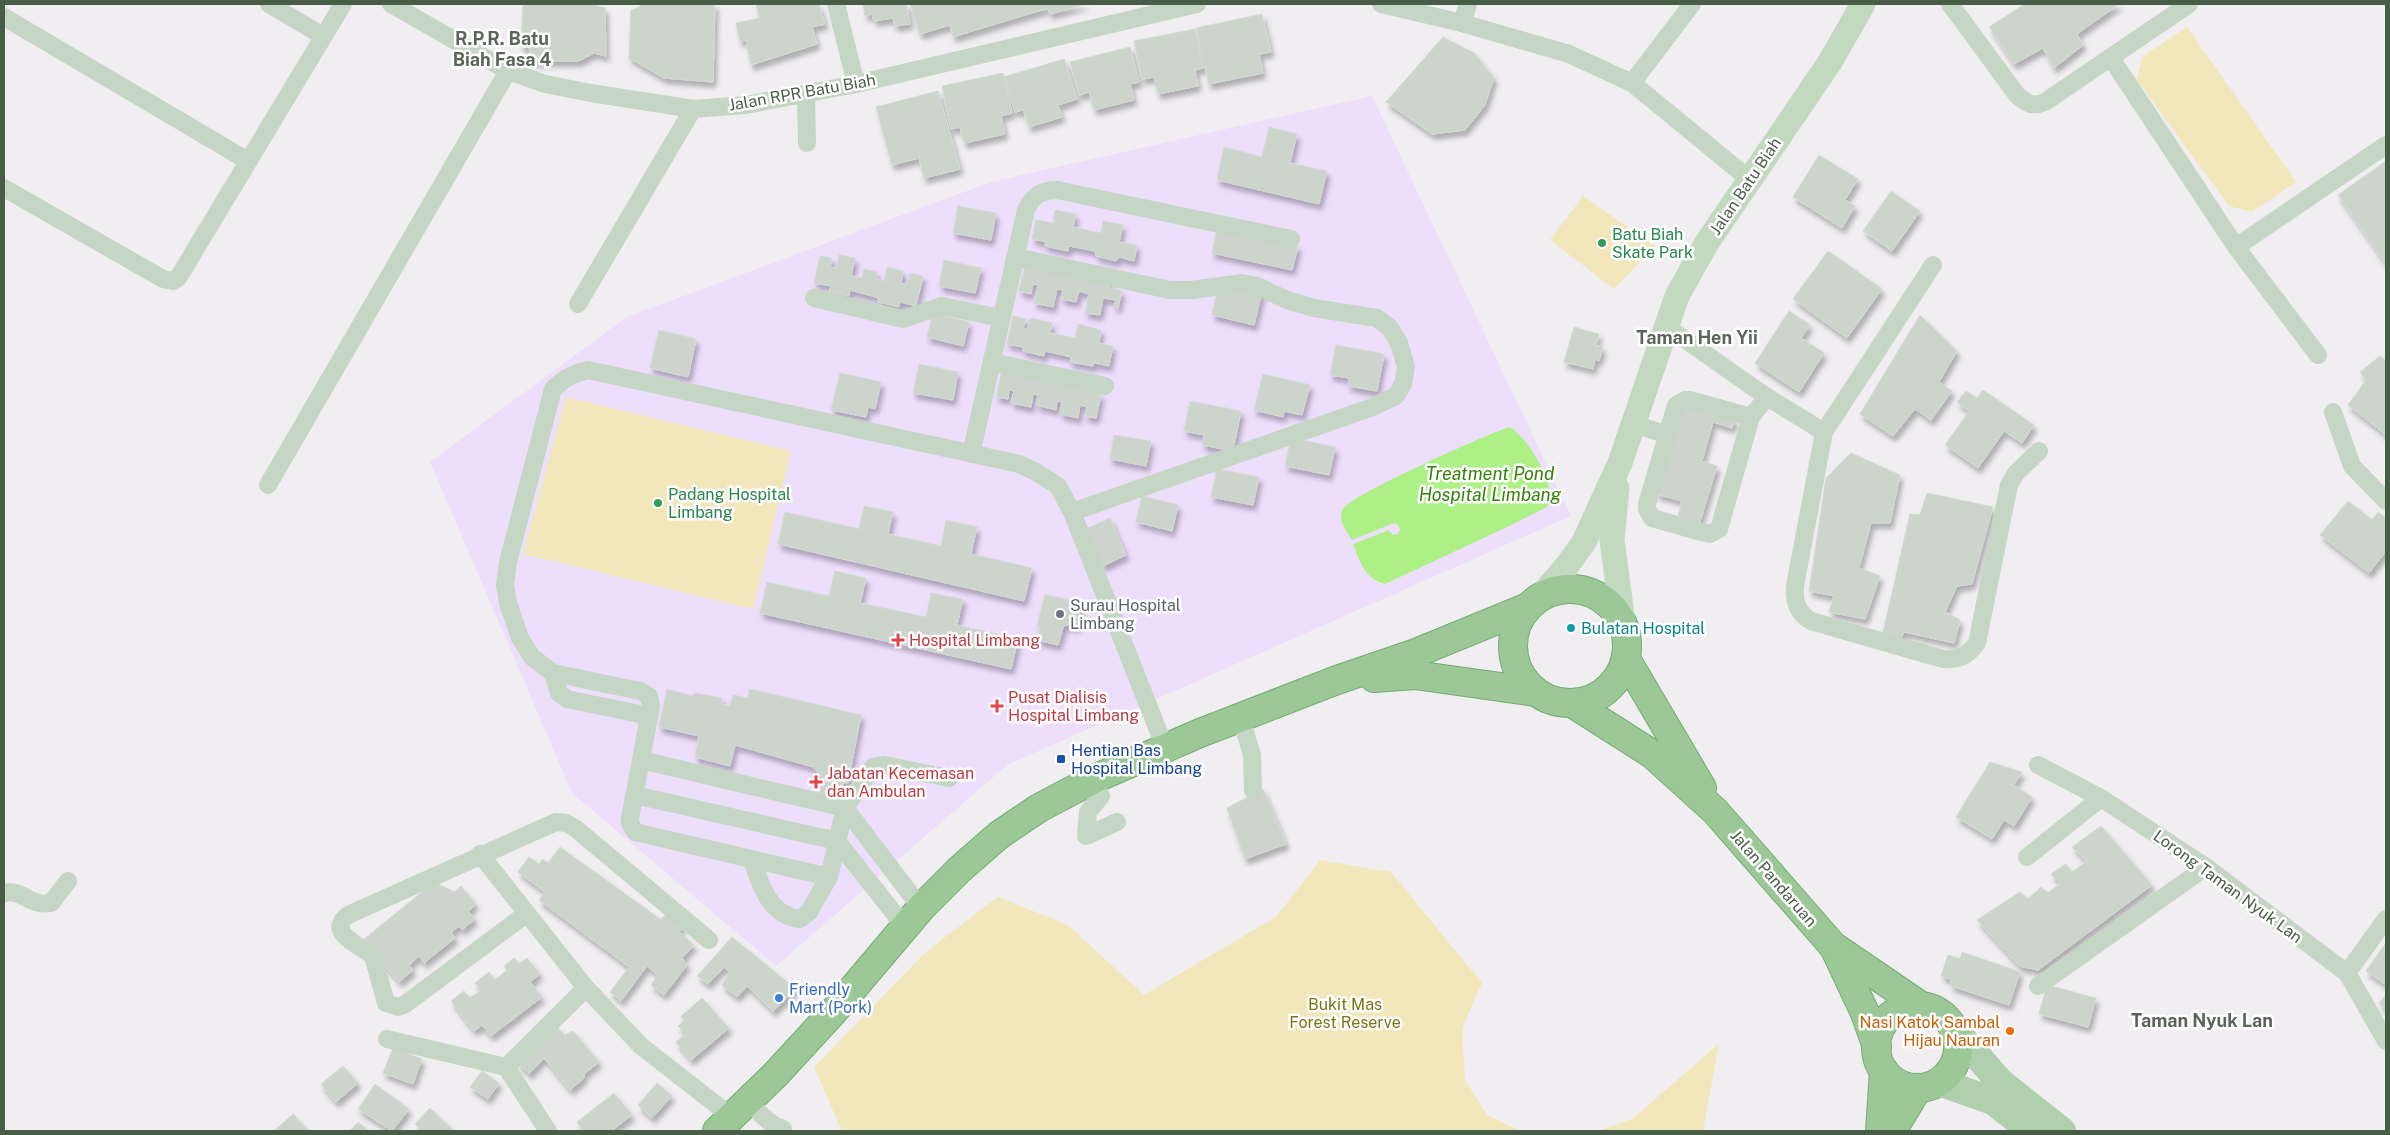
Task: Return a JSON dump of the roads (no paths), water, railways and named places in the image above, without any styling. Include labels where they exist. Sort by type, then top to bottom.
[{"type":"highway","points":[[733,1116],[833,1012],[913,918],[960,869],[999,835],[1040,808],[1094,779],[1165,748],[1337,680],[1416,653],[1534,602],[1559,589],[1578,589],[1597,595],[1612,606],[1622,622],[1628,640],[1626,658],[1619,676],[1607,690],[1591,700],[1572,703],[1553,701],[1536,692],[1522,679],[1514,662],[1512,643],[1516,624],[1534,602]]},
{"type":"highway","name":"Jalan Pandaruan","points":[[1626,658],[1715,811]]},
{"type":"highway","points":[[1337,680],[1415,675],[1536,692]]},
{"type":"highway","name":"Jalan Pandaruan","points":[[1572,703],[1652,754],[1715,811],[1833,946],[1921,1006]]},
{"type":"highway","name":"Jalan Pandaruan","points":[[1833,946],[1865,1013],[1880,1059],[1880,1131]]},
{"type":"highway","points":[[1892,1131],[1929,1085],[1950,1071],[1957,1058],[1958,1043],[1954,1029],[1946,1018],[1935,1010],[1921,1006],[1907,1007],[1895,1013],[1885,1022],[1878,1034],[1880,1059],[1894,1080],[1905,1086],[1929,1085]]},
{"type":"main road","name":"Jalan Batu Biah","points":[[1620,463],[1632,423],[1677,296],[1706,244],[1830,62],[1863,4]]},
{"type":"main road","points":[[1534,602],[1566,567],[1584,542],[1620,463]]},
{"type":"main road","points":[[1620,463],[1612,540],[1622,622]]},
{"type":"main road","points":[[1954,1029],[2000,1082],[2062,1131]]},
{"type":"main road","points":[[1929,1085],[1993,1101],[2032,1131]]},
{"type":"street","points":[[269,4],[323,36]]},
{"type":"street","points":[[4,188],[163,279],[173,281],[181,274],[343,4]]},
{"type":"street","name":"Jalan RPR Batu Biah","points":[[391,4],[508,71],[546,84],[591,93],[693,108],[746,105],[856,84],[1197,4]]},
{"type":"street","points":[[836,4],[856,84]]},
{"type":"street","points":[[1381,4],[1462,23],[1569,54],[1632,83],[1749,179]]},
{"type":"street","points":[[1462,23],[1468,4]]},
{"type":"street","points":[[1632,83],[1692,4]]},
{"type":"street","points":[[1950,4],[2017,95],[2026,102],[2036,106],[2111,58],[2188,4]]},
{"type":"street","points":[[4,17],[248,161]]},
{"type":"street","points":[[2111,58],[2236,247],[2318,355]]},
{"type":"street","points":[[268,485],[508,71]]},
{"type":"street","points":[[806,94],[807,143]]},
{"type":"street","points":[[578,304],[693,108]]},
{"type":"street","points":[[2236,247],[2386,145]]},
{"type":"street","points":[[971,454],[1015,257],[1030,201],[1038,194],[1047,190],[1057,190],[1291,239]]},
{"type":"street","points":[[1015,257],[1170,290],[1192,290],[1242,283],[1257,286],[1287,300],[1314,308],[1376,318],[1390,328],[1399,343],[1406,367],[1403,384],[1396,396],[1370,408],[1072,512]]},
{"type":"street","points":[[1933,265],[1824,432],[1795,586],[1794,598],[1797,608],[1811,621],[1943,659],[1957,660],[1970,653],[1977,642],[2010,485],[2016,473],[2039,451]]},
{"type":"street","points":[[814,298],[903,319],[942,306],[1001,318]]},
{"type":"street","points":[[1667,327],[1767,397],[1824,432]]},
{"type":"street","points":[[992,362],[1105,386]]},
{"type":"street","points":[[829,878],[635,832],[630,823],[651,702],[645,693],[553,673],[532,657],[520,638],[508,603],[505,585],[508,562],[553,389],[561,380],[588,370],[1019,464],[1038,473],[1058,486],[1072,512],[1165,748]]},
{"type":"street","points":[[1751,417],[1685,400],[1680,401],[1674,409],[1667,434],[1648,504],[1649,514],[1657,520],[1710,534],[1715,532],[1721,524],[1751,417],[1767,397]]},
{"type":"street","points":[[2333,412],[2352,466],[2385,498]]},
{"type":"street","points":[[1632,423],[1667,434]]},
{"type":"street","points":[[1241,718],[1252,754],[1253,790]]},
{"type":"street","points":[[641,760],[845,808],[913,918]]},
{"type":"street","points":[[752,859],[758,881],[766,896],[779,911],[790,918],[800,919],[809,912],[829,878],[845,808],[870,771],[878,764],[949,778]]},
{"type":"street","name":"Lorong Taman Nyuk Lan","points":[[2038,765],[2102,798],[2206,867],[2347,973],[2386,1041]]},
{"type":"street","points":[[1094,779],[1101,796],[1088,812],[1086,836],[1117,822]]},
{"type":"street","points":[[635,795],[837,841],[913,918]]},
{"type":"street","points":[[2026,857],[2102,798]]},
{"type":"street","points":[[526,914],[404,1005],[398,1007],[386,1003],[375,959],[341,933],[340,926],[342,919],[480,854],[556,822],[566,823],[709,940]]},
{"type":"street","points":[[480,854],[586,988],[641,1046],[733,1116],[758,1111],[783,1129]]},
{"type":"street","points":[[2038,986],[2206,867]]},
{"type":"street","points":[[4,893],[16,893],[36,904],[51,903],[68,881]]},
{"type":"street","points":[[2347,973],[2386,919]]},
{"type":"street","points":[[506,1067],[586,988]]},
{"type":"street","points":[[387,1039],[506,1067],[548,1131]]},
{"type":"water","name":"Treatment Pond Hospital Limbang","points":[[1509,427],[1524,440],[1538,460],[1548,483],[1552,502],[1545,508],[1507,527],[1385,584],[1378,582],[1368,574],[1353,544],[1389,530],[1393,535],[1398,534],[1400,529],[1394,523],[1352,540],[1342,521],[1341,513],[1343,509],[1352,501],[1393,479]]},
{"type":"place","name":"Batu Biah Skate Park","points":[[1602,243]]},
{"type":"place","name":"Padang Hospital Limbang","points":[[658,503]]},
{"type":"place","name":"Surau Hospital Limbang","points":[[1060,614]]},
{"type":"place","name":"Bulatan Hospital","points":[[1571,628]]},
{"type":"place","name":"Hospital Limbang","points":[[898,640]]},
{"type":"place","name":"Pusat Dialisis Hospital Limbang","points":[[997,706]]},
{"type":"place","name":"Hentian Bas Hospital Limbang","points":[[1061,759]]},
{"type":"place","name":"Jabatan Kecemasan dan Ambulan","points":[[816,782]]},
{"type":"place","name":"Friendly Mart (Pork)","points":[[779,998]]},
{"type":"place","name":"Nasi Katok Sambal Hijau Nauran","points":[[2010,1031]]},
{"type":"district","name":"R.P.R. Batu Biah Fasa 4","points":[[502,49]]},
{"type":"district","name":"Taman Hen Yii","points":[[1697,338]]},
{"type":"district","name":"Taman Nyuk Lan","points":[[2202,1021]]},
{"type":"park label","name":"Bukit Mas Forest Reserve","points":[[1345,1013]]}]
